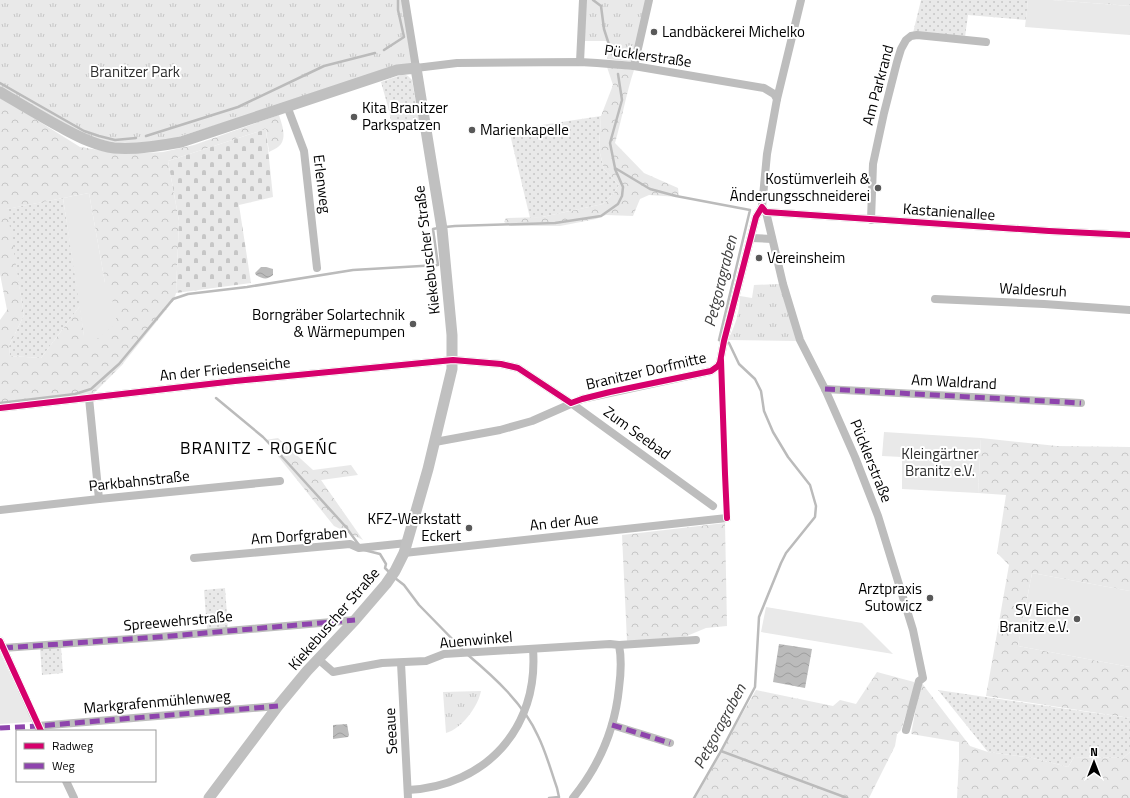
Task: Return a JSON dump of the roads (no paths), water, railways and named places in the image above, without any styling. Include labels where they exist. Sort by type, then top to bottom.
[{"type":"street","points":[[0,92],[53,123],[84,139],[98,144],[114,148],[130,148],[181,142],[397,70],[416,68],[404,0]]},
{"type":"street","points":[[580,62],[584,0]]},
{"type":"street","points":[[634,66],[649,0]]},
{"type":"street","points":[[776,99],[801,0]]},
{"type":"street","name":"Am Parkrand","points":[[870,220],[873,164],[896,62],[906,40],[911,36],[916,35],[986,42]]},
{"type":"street","name":"Pücklerstraße","points":[[416,68],[457,63],[580,62],[634,66],[764,88],[774,94],[776,99]]},
{"type":"street","name":"Kiekebuscher Straße","points":[[209,798],[278,706],[318,659],[355,620],[386,584],[395,571],[405,548],[435,442],[453,360],[442,228],[416,68]]},
{"type":"street","name":"Branitzer Dorfmitte","points":[[435,442],[498,430],[532,421],[571,403],[592,396],[715,369],[720,362],[756,217],[764,210],[763,192],[767,154],[776,99]]},
{"type":"street","name":"Erlenweg","points":[[287,106],[304,151],[318,268]]},
{"type":"street","name":"Pücklerstraße","points":[[764,210],[783,284],[800,340],[825,389],[875,506],[914,630],[923,678],[919,681],[906,730]]},
{"type":"street","name":"Kastanienallee","points":[[764,210],[870,220],[1130,235]]},
{"type":"street","points":[[751,238],[772,239]]},
{"type":"street","name":"Waldesruh","points":[[935,299],[1130,310]]},
{"type":"street","name":"An der Friedenseiche","points":[[0,408],[243,380],[453,360]]},
{"type":"street","name":"Zum Seebad","points":[[453,360],[501,364],[518,368],[571,403],[713,506]]},
{"type":"street","name":"Am Waldrand","points":[[825,389],[1081,403]]},
{"type":"street","points":[[89,398],[99,499]]},
{"type":"street","name":"Parkbahnstraße","points":[[0,510],[280,481]]},
{"type":"street","name":"An der Aue","points":[[405,548],[727,518]]},
{"type":"street","name":"Am Dorfgraben","points":[[194,558],[350,544],[359,548],[405,548]]},
{"type":"street","name":"Spreewehrstraße","points":[[2,645],[158,637],[355,620]]},
{"type":"street","name":"Auenwinkel","points":[[318,659],[333,672],[382,663],[426,661],[444,654],[696,640]]},
{"type":"street","points":[[2,645],[40,728]]},
{"type":"street","points":[[573,798],[596,765],[606,745],[616,710],[622,671],[619,645]]},
{"type":"street","points":[[408,794],[439,786],[461,778],[487,762],[502,749],[512,737],[524,712],[531,689],[532,649]]},
{"type":"street","name":"Seeaue","points":[[401,663],[408,794]]},
{"type":"street","name":"Markgrafenmühlenweg","points":[[40,728],[278,706]]},
{"type":"street","points":[[612,725],[670,743]]},
{"type":"street","points":[[66,782],[74,798]]},
{"type":"water","points":[[261,267],[273,269],[273,275],[269,278],[265,278],[256,275],[255,273]]},
{"type":"water","points":[[779,644],[812,649],[805,688],[773,682]]},
{"type":"water","points":[[347,724],[348,737],[333,739],[333,725]]},
{"type":"waterway","points":[[384,50],[404,37],[398,10],[398,0]]},
{"type":"waterway","name":"Petgoragraben","points":[[593,0],[601,6],[604,29],[612,54]]},
{"type":"waterway","points":[[146,136],[238,107],[324,66],[375,53]]},
{"type":"waterway","name":"Petgoragraben","points":[[618,74],[622,100],[610,143],[615,168],[650,189],[676,196],[750,210],[719,340],[729,343],[739,364],[755,379],[761,391],[764,411],[773,432],[788,457],[810,485],[816,506],[815,517],[786,553],[759,617],[755,687],[694,798]]},
{"type":"waterway","points":[[0,83],[84,131],[115,140],[136,138]]},
{"type":"waterway","points":[[445,227],[555,223],[601,216],[618,204],[622,196],[623,187],[615,169]]},
{"type":"waterway","points":[[0,403],[75,394],[91,389],[119,364],[173,299],[188,294],[247,287],[353,270],[438,265],[433,229],[438,228]]},
{"type":"waterway","points":[[216,398],[263,437],[345,526],[359,545]]},
{"type":"waterway","points":[[364,550],[380,554],[386,564],[385,568],[390,573]]},
{"type":"waterway","points":[[395,578],[404,585],[419,605],[464,651]]},
{"type":"waterway","points":[[468,655],[508,692],[532,724],[546,755],[559,797],[549,798]]},
{"type":"waterway","points":[[721,751],[847,798]]},
{"type":"place","name":"Landbäckerei Michelko","points":[[654,32]]},
{"type":"place","name":"Kita Branitzer Parkspatzen","points":[[354,117]]},
{"type":"place","name":"Marienkapelle","points":[[472,130]]},
{"type":"place","name":"Kostümverleih & Änderungsschneiderei","points":[[878,188]]},
{"type":"place","name":"Vereinsheim","points":[[759,258]]},
{"type":"place","name":"Borngräber Solartechnik & Wärmepumpen","points":[[413,324]]},
{"type":"place","name":"KFZ-Werkstatt Eckert","points":[[469,528]]},
{"type":"place","name":"Arztpraxis Sutowicz","points":[[930,598]]},
{"type":"place","name":"SV Eiche Branitz e.V.","points":[[1077,619]]},
{"type":"district","name":"BRANITZ - ROGEŃC","points":[[259,448]]},
{"type":"park label","name":"Branitzer Park","points":[[135,72]]},
{"type":"park label","name":"Kleingärtner Branitz e.V.","points":[[940,462]]}]
